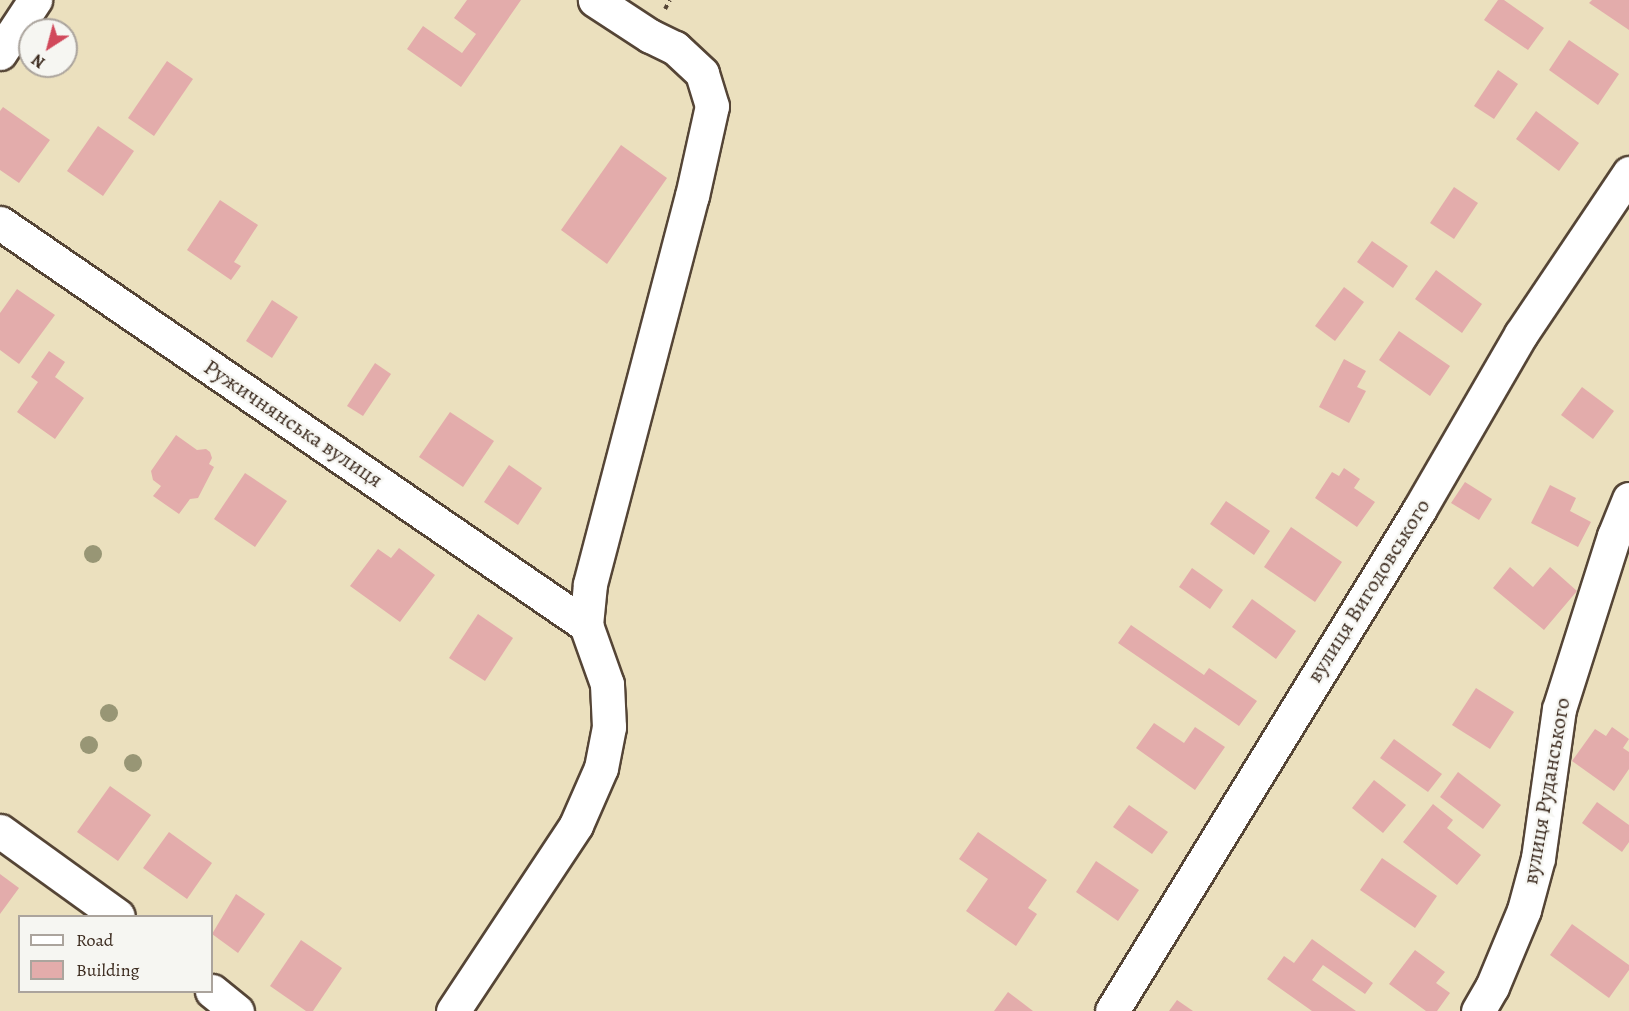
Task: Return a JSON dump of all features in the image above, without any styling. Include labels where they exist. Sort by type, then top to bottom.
[{"type":"street","points":[[0,53],[35,0]]},
{"type":"street","points":[[453,1011],[576,825],[601,768],[609,727],[607,684],[586,625],[590,584],[692,196],[712,105],[702,73],[675,48],[650,36],[595,0]]},
{"type":"street","name":"вулиця Вигодовського","points":[[1112,1011],[1419,510],[1521,334],[1629,173]]},
{"type":"street","name":"Ружичнянська вулиця","points":[[0,223],[586,625]]},
{"type":"street","name":"вулиця Руданського","points":[[1478,1011],[1492,987],[1524,910],[1538,858],[1559,709],[1614,536],[1629,499]]},
{"type":"street","points":[[0,831],[117,915]]},
{"type":"street","points":[[213,992],[237,1011]]},
{"type":"building","points":[[467,0],[521,0],[461,87],[407,49],[423,26],[462,53],[476,34],[454,18]]},
{"type":"building","points":[[1498,0],[1504,0],[1544,28],[1528,50],[1484,20]]},
{"type":"building","points":[[1592,0],[1629,0],[1629,30],[1589,3]]},
{"type":"building","points":[[1569,40],[1619,74],[1598,105],[1549,70]]},
{"type":"building","points":[[167,61],[193,79],[154,136],[128,118]]},
{"type":"building","points":[[1498,70],[1518,84],[1494,119],[1474,106]]},
{"type":"building","points":[[3,107],[50,140],[19,183],[0,170],[0,111]]},
{"type":"building","points":[[1536,111],[1579,143],[1559,171],[1516,139]]},
{"type":"building","points":[[98,126],[134,151],[103,196],[67,171]]},
{"type":"building","points":[[621,145],[667,178],[607,264],[561,230]]},
{"type":"building","points":[[1454,187],[1478,203],[1454,239],[1430,223]]},
{"type":"building","points":[[220,200],[258,225],[234,262],[241,266],[231,280],[187,250]]},
{"type":"building","points":[[1372,241],[1408,266],[1393,288],[1357,262]]},
{"type":"building","points":[[1436,270],[1482,304],[1462,333],[1415,299]]},
{"type":"building","points":[[1344,287],[1364,302],[1335,341],[1315,326]]},
{"type":"building","points":[[17,289],[55,315],[19,364],[0,350],[0,313]]},
{"type":"building","points":[[272,300],[298,317],[272,358],[246,341]]},
{"type":"building","points":[[1399,331],[1450,366],[1430,396],[1379,360]]},
{"type":"building","points":[[49,351],[65,362],[55,377],[84,398],[55,439],[17,412],[38,382],[31,377]]},
{"type":"building","points":[[1344,359],[1366,371],[1357,387],[1366,391],[1349,423],[1319,407]]},
{"type":"building","points":[[375,363],[391,374],[363,416],[347,406]]},
{"type":"building","points":[[1582,387],[1614,411],[1593,439],[1561,415]]},
{"type":"building","points":[[450,412],[494,441],[463,487],[419,457]]},
{"type":"building","points":[[176,435],[197,450],[206,449],[210,452],[212,458],[209,464],[214,467],[198,498],[190,499],[179,514],[153,496],[161,486],[153,480],[151,471]]},
{"type":"building","points":[[509,465],[542,488],[518,525],[484,502]]},
{"type":"building","points":[[1344,468],[1360,479],[1354,488],[1375,502],[1357,527],[1315,498],[1332,472],[1339,476]]},
{"type":"building","points":[[245,473],[287,501],[255,547],[214,519]]},
{"type":"building","points":[[1465,482],[1492,499],[1479,520],[1451,503]]},
{"type":"building","points":[[1550,485],[1576,498],[1570,511],[1591,522],[1578,547],[1531,523]]},
{"type":"building","points":[[1226,501],[1270,531],[1254,555],[1210,524]]},
{"type":"building","points":[[1291,527],[1342,562],[1315,602],[1264,567]]},
{"type":"building","points":[[399,548],[435,575],[400,622],[350,586],[378,549],[391,558]]},
{"type":"building","points":[[1510,567],[1533,587],[1550,567],[1577,591],[1544,630],[1493,588]]},
{"type":"building","points":[[1192,568],[1223,590],[1210,609],[1179,587]]},
{"type":"building","points":[[1252,599],[1296,631],[1276,659],[1232,627]]},
{"type":"building","points":[[478,614],[513,638],[485,681],[449,658]]},
{"type":"building","points":[[1131,625],[1204,675],[1209,668],[1257,701],[1239,726],[1118,643]]},
{"type":"building","points":[[1476,688],[1514,712],[1490,749],[1452,725]]},
{"type":"building","points":[[1154,723],[1184,743],[1195,727],[1225,747],[1195,790],[1136,748]]},
{"type":"building","points":[[1612,727],[1629,739],[1623,748],[1629,752],[1629,769],[1614,791],[1572,761],[1595,729],[1606,736]]},
{"type":"building","points":[[1394,739],[1442,774],[1428,792],[1380,758]]},
{"type":"building","points":[[1458,772],[1501,805],[1483,829],[1440,797]]},
{"type":"building","points":[[1374,780],[1406,805],[1383,833],[1352,808]]},
{"type":"building","points":[[110,786],[151,815],[118,861],[77,832]]},
{"type":"building","points":[[1597,802],[1629,825],[1629,842],[1622,852],[1582,823]]},
{"type":"building","points":[[1433,804],[1453,820],[1447,828],[1481,855],[1457,885],[1403,842]]},
{"type":"building","points":[[1129,805],[1168,832],[1152,854],[1113,827]]},
{"type":"building","points":[[169,832],[212,863],[187,899],[143,868]]},
{"type":"building","points":[[978,832],[1047,880],[1028,908],[1037,914],[1016,946],[966,911],[988,879],[959,859]]},
{"type":"building","points":[[1382,858],[1437,896],[1415,928],[1360,890]]},
{"type":"building","points":[[1096,861],[1139,890],[1118,921],[1076,892]]},
{"type":"building","points":[[0,874],[19,888],[0,914]]},
{"type":"building","points":[[236,894],[265,914],[238,953],[213,935]]},
{"type":"building","points":[[1572,924],[1629,965],[1629,970],[1609,998],[1550,955]]},
{"type":"building","points":[[1312,939],[1373,983],[1365,994],[1323,965],[1312,980],[1356,1011],[1312,1011],[1267,979],[1284,956],[1294,963]]},
{"type":"building","points":[[301,940],[342,968],[313,1011],[306,1011],[270,986]]},
{"type":"building","points":[[1415,950],[1445,972],[1436,983],[1450,993],[1437,1011],[1426,1011],[1389,984]]},
{"type":"building","points":[[1008,992],[1033,1011],[994,1011]]},
{"type":"building","points":[[1177,1000],[1193,1011],[1169,1011]]}]
